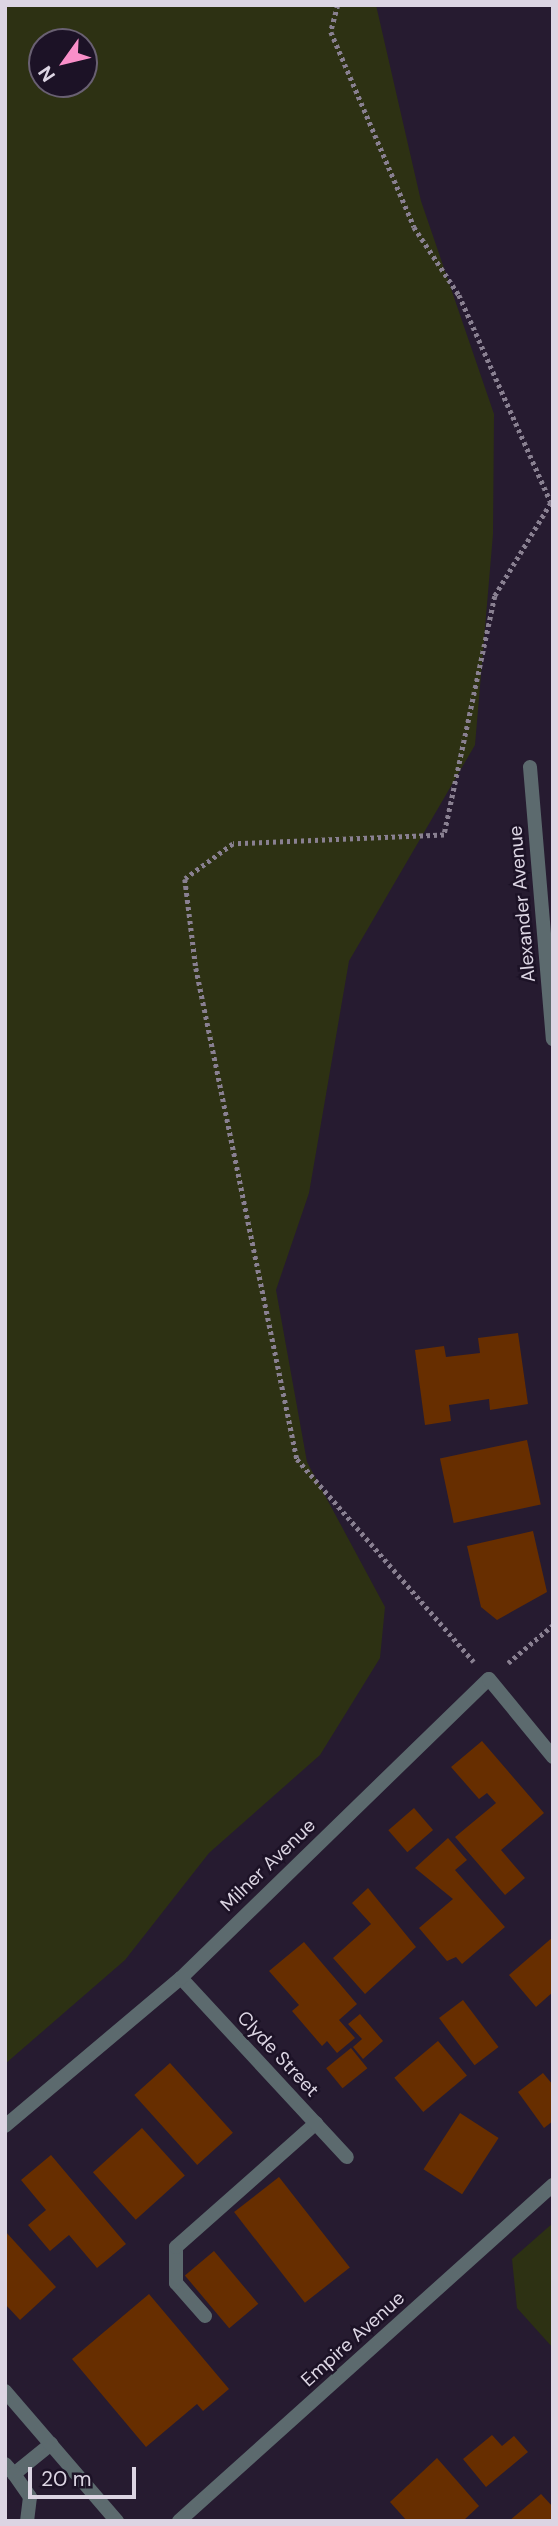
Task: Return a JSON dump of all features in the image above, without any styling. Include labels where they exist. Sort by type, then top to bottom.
[{"type":"street","name":"Alexander Avenue","points":[[530,766],[553,1039]]},
{"type":"street","points":[[489,1679],[553,1757]]},
{"type":"street","name":"Milner Avenue","points":[[5,2126],[181,1978],[489,1679]]},
{"type":"street","name":"Clyde Street","points":[[181,1978],[347,2157]]},
{"type":"street","points":[[205,2316],[176,2283],[171,2263],[176,2247],[316,2123]]},
{"type":"street","name":"Empire Avenue","points":[[179,2521],[553,2185]]},
{"type":"street","points":[[5,2391],[117,2521]]},
{"type":"street","points":[[27,2521],[30,2497],[10,2469],[51,2444]]},
{"type":"path","points":[[338,5],[331,32],[408,215],[459,295],[551,503],[495,596],[444,835],[233,844],[185,879],[195,968],[297,1459],[489,1679],[553,1625]]},
{"type":"green space","points":[[5,5],[376,5],[421,201],[494,414],[493,534],[475,745],[349,961],[309,1193],[276,1290],[307,1462],[385,1607],[380,1658],[320,1755],[209,1853],[125,1960],[5,2064]]},
{"type":"green space","points":[[553,2223],[553,2348],[517,2308],[512,2259]]},
{"type":"building","points":[[518,1333],[528,1404],[490,1410],[489,1399],[449,1405],[451,1421],[425,1425],[415,1350],[444,1346],[446,1357],[480,1353],[478,1338]]},
{"type":"building","points":[[527,1440],[541,1505],[454,1523],[440,1459]]},
{"type":"building","points":[[533,1531],[547,1592],[497,1620],[481,1607],[467,1546]]},
{"type":"building","points":[[482,1741],[544,1813],[501,1850],[525,1878],[505,1895],[455,1837],[496,1803],[487,1793],[479,1799],[451,1767]]},
{"type":"building","points":[[414,1808],[433,1830],[407,1852],[388,1830]]},
{"type":"building","points":[[448,1838],[467,1860],[455,1870],[505,1927],[462,1964],[456,1957],[447,1961],[419,1928],[453,1899],[415,1868]]},
{"type":"building","points":[[368,1888],[416,1947],[365,1994],[333,1958],[371,1924],[352,1903]]},
{"type":"building","points":[[553,1937],[553,1992],[536,2007],[509,1975]]},
{"type":"building","points":[[304,1942],[357,2004],[339,2020],[355,2038],[337,2053],[327,2041],[322,2046],[292,2011],[299,2005],[269,1971]]},
{"type":"building","points":[[463,2000],[499,2047],[475,2065],[439,2018]]},
{"type":"building","points":[[360,2014],[383,2041],[363,2059],[353,2047],[362,2039],[348,2024]]},
{"type":"building","points":[[438,2041],[467,2075],[423,2112],[394,2078]]},
{"type":"building","points":[[351,2048],[367,2068],[342,2088],[326,2068]]},
{"type":"building","points":[[170,2063],[233,2133],[197,2165],[134,2095]]},
{"type":"building","points":[[543,2073],[553,2085],[553,2121],[544,2128],[518,2092]]},
{"type":"building","points":[[460,2113],[499,2138],[462,2194],[424,2169]]},
{"type":"building","points":[[142,2128],[185,2176],[136,2220],[93,2172]]},
{"type":"building","points":[[51,2155],[126,2244],[97,2268],[69,2235],[50,2251],[28,2225],[46,2210],[21,2180]]},
{"type":"building","points":[[279,2177],[350,2268],[305,2303],[234,2212]]},
{"type":"building","points":[[5,2231],[56,2287],[20,2320],[5,2304]]},
{"type":"building","points":[[214,2251],[258,2304],[229,2328],[185,2275]]},
{"type":"building","points":[[149,2294],[229,2389],[203,2411],[197,2404],[146,2447],[72,2359]]},
{"type":"building","points":[[492,2435],[502,2446],[514,2436],[528,2452],[486,2487],[463,2459]]},
{"type":"building","points":[[437,2458],[479,2506],[463,2521],[407,2521],[390,2502]]},
{"type":"building","points":[[541,2494],[553,2507],[553,2521],[509,2521]]}]
